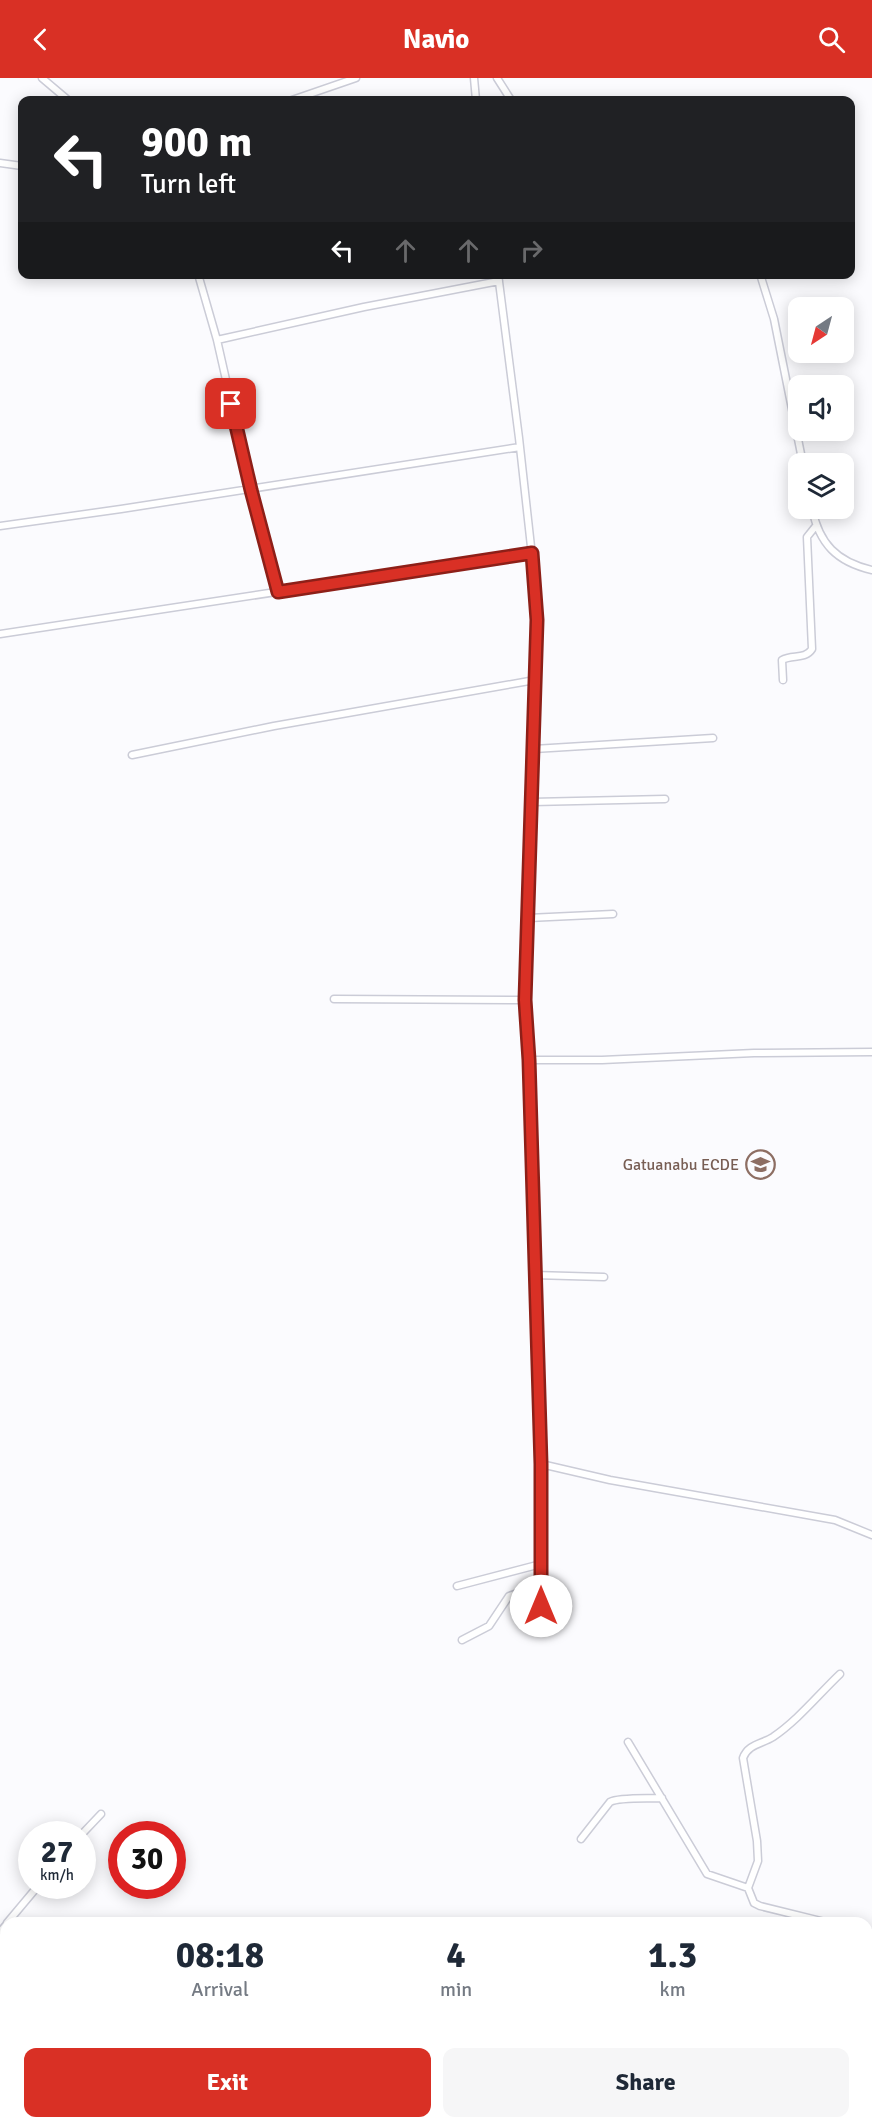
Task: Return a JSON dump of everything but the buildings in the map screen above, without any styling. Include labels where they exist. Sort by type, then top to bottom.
[{"type":"street","points":[[42,78],[63,96]]},
{"type":"street","points":[[304,96],[356,78]]},
{"type":"street","points":[[474,78],[476,96]]},
{"type":"street","points":[[497,78],[508,96]]},
{"type":"street","points":[[0,164],[18,166]]},
{"type":"street","points":[[199,279],[217,340],[251,490],[278,592]]},
{"type":"street","points":[[217,340],[493,279]]},
{"type":"street","points":[[498,279],[537,601],[525,1000],[529,1060],[541,1464],[541,1627]]},
{"type":"street","points":[[762,279],[774,319],[801,453]]},
{"type":"street","points":[[0,526],[251,490],[520,447]]},
{"type":"street","points":[[814,519],[815,527],[826,544],[837,555],[848,562],[872,570]]},
{"type":"street","points":[[783,680],[782,660],[808,654],[812,649],[807,537],[815,527]]},
{"type":"street","points":[[0,634],[532,553]]},
{"type":"street","points":[[132,755],[273,726],[535,680]]},
{"type":"street","points":[[534,749],[714,738]]},
{"type":"street","points":[[532,802],[666,799]]},
{"type":"street","points":[[528,918],[613,914]]},
{"type":"street","points":[[334,999],[525,1000]]},
{"type":"street","points":[[529,1060],[872,1052]]},
{"type":"street","points":[[534,1275],[604,1277]]},
{"type":"street","points":[[541,1464],[610,1480],[836,1520],[872,1535]]},
{"type":"street","points":[[457,1586],[541,1563]]},
{"type":"street","points":[[462,1640],[489,1626],[509,1596],[541,1585]]},
{"type":"street","points":[[805,1917],[754,1903],[748,1888],[758,1861],[757,1841],[743,1758],[748,1749],[771,1738],[788,1725],[840,1674]]},
{"type":"street","points":[[628,1742],[707,1874],[748,1888]]},
{"type":"street","points":[[581,1839],[610,1802],[616,1798],[632,1800],[662,1798]]},
{"type":"street","points":[[94,1821],[101,1814]]},
{"type":"street","points":[[13,1917],[27,1899]]},
{"type":"place","name":"Gatuanabu ECDE","points":[[760,1165]]},
{"type":"route","points":[[231,404],[278,592],[532,553],[537,620],[525,1000],[529,1060],[541,1464],[541,1606]]}]
